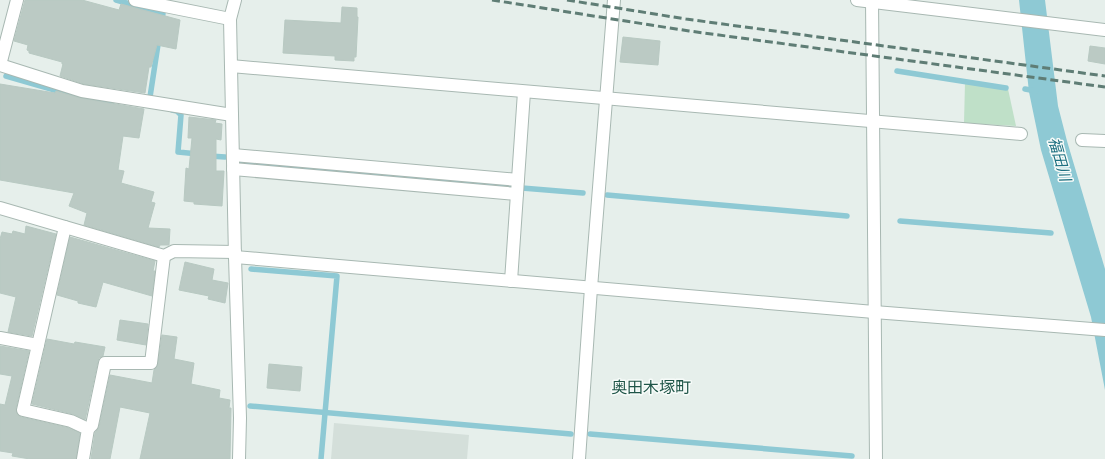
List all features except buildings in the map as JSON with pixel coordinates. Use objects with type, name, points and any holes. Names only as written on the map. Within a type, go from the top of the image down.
[{"type":"street","points":[[17,0],[0,65],[82,91],[232,115]]},
{"type":"street","points":[[134,0],[230,19]]},
{"type":"street","points":[[235,0],[230,19],[240,418],[239,459]]},
{"type":"street","points":[[580,459],[591,288],[614,0]]},
{"type":"street","points":[[857,0],[1105,30]]},
{"type":"street","points":[[872,1],[876,459]]},
{"type":"street","points":[[231,66],[1021,134]]},
{"type":"street","points":[[511,281],[524,92]]},
{"type":"street","points":[[1082,140],[1105,141]]},
{"type":"street","points":[[233,155],[518,180]]},
{"type":"street","points":[[233,169],[517,194]]},
{"type":"street","points":[[0,208],[164,256],[174,251],[235,255],[591,288],[1105,330]]},
{"type":"street","points":[[64,227],[24,410],[71,421],[88,429]]},
{"type":"street","points":[[83,459],[88,429],[92,425],[105,362],[151,363],[164,256]]},
{"type":"street","points":[[0,338],[38,345]]},
{"type":"shaded area","points":[[334,423],[469,435],[467,459],[331,459]]},
{"type":"green space","points":[[965,83],[1008,89],[1016,126],[964,123]]},
{"type":"water","name":"福田川","points":[[1019,0],[1045,0],[1058,106],[1105,269],[1105,390],[1091,317],[1041,150],[1029,92]]},
{"type":"waterway","points":[[116,0],[163,13],[162,22]]},
{"type":"waterway","points":[[150,97],[159,38]]},
{"type":"waterway","points":[[897,71],[1006,88]]},
{"type":"waterway","points":[[6,76],[79,97],[112,102]]},
{"type":"waterway","points":[[1025,89],[1036,91]]},
{"type":"waterway","points":[[172,110],[177,111],[181,115],[178,152],[198,154]]},
{"type":"waterway","points":[[210,156],[225,157]]},
{"type":"waterway","points":[[241,163],[513,187]]},
{"type":"waterway","points":[[522,188],[583,193]]},
{"type":"waterway","points":[[607,195],[847,216]]},
{"type":"waterway","points":[[900,221],[1051,233]]},
{"type":"waterway","points":[[251,269],[337,276],[321,459]]},
{"type":"waterway","points":[[250,406],[571,434]]},
{"type":"waterway","points":[[590,434],[852,456]]},
{"type":"railway","points":[[492,0],[689,31],[1105,87]]},
{"type":"railway","points":[[567,0],[686,19],[1105,76]]},
{"type":"district","name":"奥田木塚町","points":[[651,387]]}]
